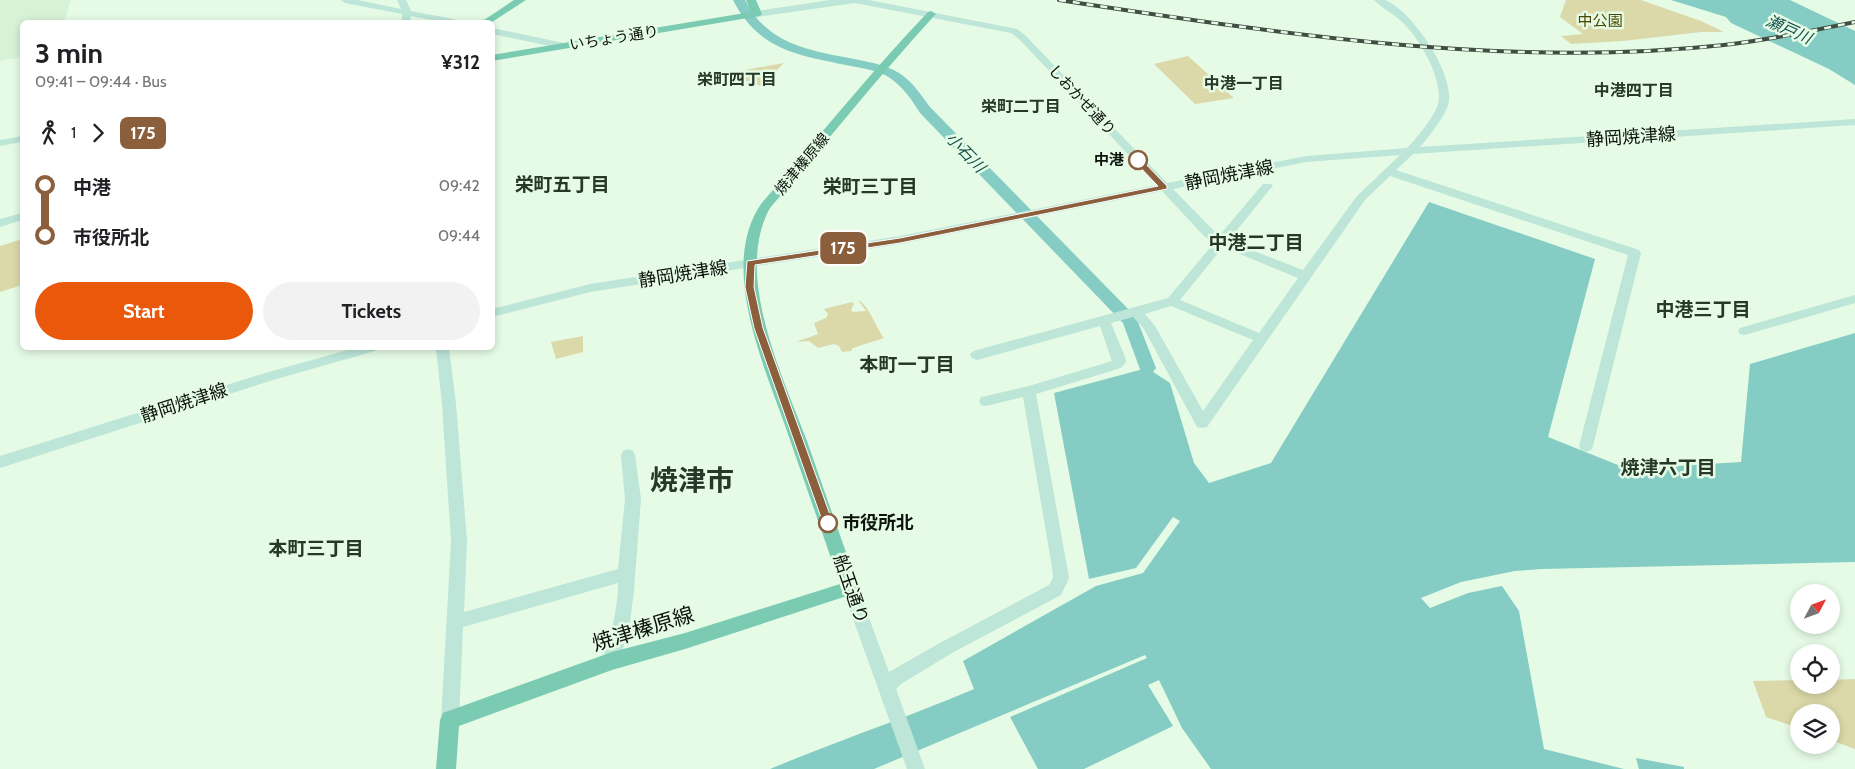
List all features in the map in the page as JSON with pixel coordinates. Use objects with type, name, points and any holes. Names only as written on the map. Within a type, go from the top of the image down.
[{"type":"main road","points":[[489,20],[521,0]]},
{"type":"main road","points":[[751,0],[754,15]]},
{"type":"main road","name":"焼津榛原線","points":[[750,263],[752,238],[760,215],[849,109],[879,70],[931,14]]},
{"type":"main road","name":"いちょう通り","points":[[495,58],[754,15]]},
{"type":"main road","name":"静岡焼津線","points":[[1409,151],[1855,122]]},
{"type":"main road","name":"しおかぜ通り","points":[[1220,242],[1306,276]]},
{"type":"main road","name":"船玉通り","points":[[750,263],[750,287],[759,328],[850,588]]},
{"type":"main road","name":"焼津榛原線","points":[[450,720],[612,661],[685,641],[850,588]]},
{"type":"main road","points":[[446,769],[450,720]]},
{"type":"street","points":[[345,0],[406,18],[429,20]]},
{"type":"street","points":[[401,0],[406,6],[406,18]]},
{"type":"street","name":"しおかぜ通り","points":[[754,15],[848,0],[1001,27],[1014,31],[1022,37],[1164,188],[1208,233],[1220,242]]},
{"type":"street","points":[[1134,312],[1149,326],[1202,423],[1361,198],[1418,143],[1439,114],[1445,99],[1444,88],[1416,31],[1397,13],[1378,0]]},
{"type":"street","points":[[495,32],[564,46]]},
{"type":"street","points":[[0,142],[20,139]]},
{"type":"street","name":"静岡焼津線","points":[[495,312],[590,288],[900,240],[1306,159],[1409,151]]},
{"type":"street","points":[[1388,171],[1635,253],[1586,446]]},
{"type":"street","points":[[977,355],[1172,301],[1267,186]]},
{"type":"street","points":[[0,222],[20,218]]},
{"type":"street","points":[[1745,331],[1855,299]]},
{"type":"street","points":[[1172,301],[1262,339]]},
{"type":"street","points":[[986,401],[1029,391],[1116,365],[1118,357],[1110,319]]},
{"type":"street","name":"静岡焼津線","points":[[0,462],[270,376],[363,350]]},
{"type":"street","points":[[442,350],[458,506],[459,541],[450,720]]},
{"type":"street","points":[[885,688],[895,678],[946,648],[1045,596],[1060,584],[1060,567],[1029,391]]},
{"type":"street","points":[[612,661],[614,647],[622,622],[626,590],[633,499],[628,455]]},
{"type":"street","points":[[456,622],[626,574]]},
{"type":"street","name":"船玉通り","points":[[850,588],[914,764]]},
{"type":"shaded area","points":[[0,0],[71,0],[65,20],[20,20],[20,57],[0,61]]},
{"type":"green space","name":"中公園","points":[[1566,0],[1641,0],[1701,21],[1724,32],[1701,32],[1623,41],[1571,44],[1561,36],[1583,34],[1560,17]]},
{"type":"green space","points":[[1188,56],[1234,98],[1195,104],[1154,64]]},
{"type":"green space","points":[[784,63],[761,86],[740,79],[735,74],[739,71]]},
{"type":"green space","points":[[20,240],[20,286],[0,292],[0,246]]},
{"type":"green space","points":[[858,300],[866,307],[884,338],[853,348],[851,351],[842,352],[839,346],[834,344],[818,348],[809,341],[796,342],[818,334],[814,323],[826,318],[828,314],[824,309],[852,302],[854,304],[851,310],[853,312],[866,311]]},
{"type":"green space","points":[[583,336],[583,352],[556,359],[551,342]]},
{"type":"green space","points":[[1855,679],[1855,749],[1840,743],[1840,704],[1790,704],[1790,725],[1766,717],[1753,681],[1790,680],[1790,694],[1840,694],[1840,680]]},
{"type":"water","name":"瀬戸川","points":[[1671,0],[1790,0],[1855,31],[1855,85],[1829,69],[1731,23],[1726,17]]},
{"type":"water","points":[[1429,202],[1595,259],[1548,437],[1628,469],[1741,462],[1750,364],[1855,333],[1855,562],[1515,571],[1461,582],[1421,598],[1430,608],[1468,593],[1502,586],[1519,611],[1544,749],[1624,769],[1211,769],[1182,728],[1159,680],[1148,685],[1173,726],[1084,769],[1038,769],[1010,717],[1147,658],[1145,655],[874,769],[770,769],[974,689],[963,661],[1096,586],[1143,573],[1180,521],[1173,517],[1136,568],[1089,579],[1054,393],[1147,368],[1170,383],[1194,463],[1209,483],[1271,463]]},
{"type":"water","points":[[1636,758],[1684,767],[1684,769],[1639,769]]},
{"type":"waterway","name":"小石川","points":[[739,0],[747,16],[759,29],[788,47],[823,57],[881,69],[894,75],[904,84],[925,110],[1130,321],[1147,368]]},
{"type":"railway","points":[[1059,0],[1224,24],[1390,44],[1558,53],[1641,51],[1724,45],[1773,38],[1855,22]]},
{"type":"bus line","name":"175","points":[[828,523],[759,328],[750,287],[750,263],[900,240],[1164,188],[1138,160]]},
{"type":"place","name":"中港","points":[[1138,160]]},
{"type":"place","name":"市役所北","points":[[828,523]]},
{"type":"district","name":"栄町四丁目","points":[[737,79]]},
{"type":"district","name":"中港一丁目","points":[[1244,83]]},
{"type":"district","name":"中港四丁目","points":[[1634,90]]},
{"type":"district","name":"栄町二丁目","points":[[1021,106]]},
{"type":"district","name":"栄町五丁目","points":[[562,184]]},
{"type":"district","name":"栄町三丁目","points":[[870,186]]},
{"type":"district","name":"中港二丁目","points":[[1256,242]]},
{"type":"district","name":"中港三丁目","points":[[1703,309]]},
{"type":"district","name":"本町一丁目","points":[[907,364]]},
{"type":"district","name":"焼津六丁目","points":[[1668,467]]},
{"type":"district","name":"焼津市","points":[[692,480]]},
{"type":"district","name":"本町三丁目","points":[[316,548]]}]
